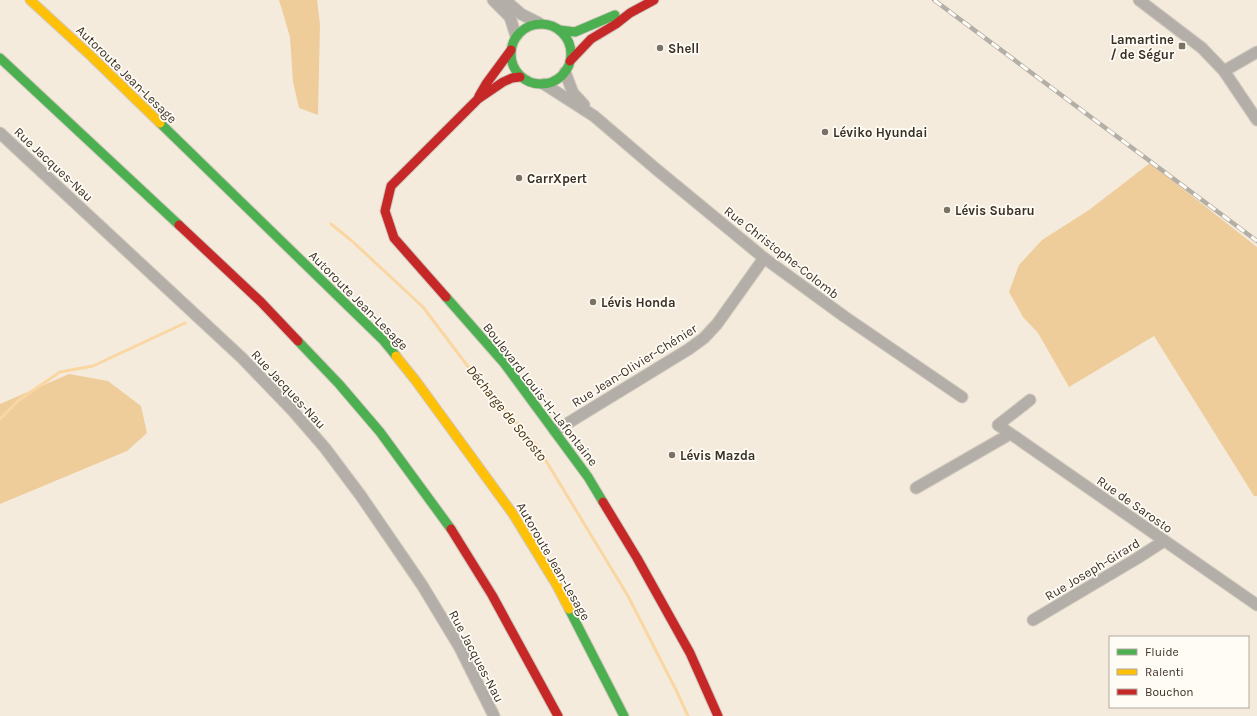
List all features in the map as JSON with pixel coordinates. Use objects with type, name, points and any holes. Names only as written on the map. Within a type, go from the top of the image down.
[{"type":"main road","name":"Autoroute Jean-Lesage","points":[[30,0],[91,56],[383,340],[416,381],[513,514],[556,584],[583,623],[627,713]]},
{"type":"main road","points":[[570,62],[591,39],[616,24],[630,13],[654,0]]},
{"type":"main road","points":[[559,30],[575,32],[615,15],[630,13]]},
{"type":"main road","points":[[539,23],[549,25],[564,34],[569,43],[571,58],[568,68],[557,80],[544,84],[531,83],[520,77],[511,63],[510,50],[512,42],[516,36],[523,29],[539,23]]},
{"type":"main road","name":"Boulevard Louis-H.-Lafontaine","points":[[478,99],[484,86],[503,63],[510,50]]},
{"type":"main road","points":[[0,58],[261,302],[340,384],[380,432],[456,537],[492,595],[558,716]]},
{"type":"main road","name":"Boulevard Louis-H.-Lafontaine","points":[[520,77],[512,78],[503,82],[478,99],[391,186],[385,211],[394,238],[504,363],[588,477],[637,558],[690,653],[718,716]]},
{"type":"main road","points":[[526,656],[532,678],[549,716]]},
{"type":"street","points":[[493,0],[510,18],[516,36]]},
{"type":"street","points":[[504,0],[521,14],[539,23]]},
{"type":"street","points":[[1139,0],[1202,48],[1224,71],[1257,120]]},
{"type":"street","points":[[1224,71],[1257,52]]},
{"type":"street","name":"Rue Christophe-Colomb","points":[[565,72],[573,93],[594,116],[764,258],[844,317],[962,397]]},
{"type":"street","name":"Rue Christophe-Colomb","points":[[544,84],[594,116]]},
{"type":"street","name":"Rue Jacques-Nau","points":[[0,133],[242,358],[325,448],[361,496],[422,585],[460,648],[494,716]]},
{"type":"street","name":"Rue Jean-Olivier-Chénier","points":[[555,431],[689,349],[704,338],[717,324],[764,258]]},
{"type":"street","name":"Rue de Sarosto","points":[[1030,400],[998,425],[1257,605]]},
{"type":"street","points":[[916,488],[1010,434]]},
{"type":"street","name":"Rue Joseph-Girard","points":[[1033,620],[1164,541]]},
{"type":"shaded area","points":[[279,0],[317,0],[320,24],[318,115],[299,108],[293,82],[290,37]]},
{"type":"shaded area","points":[[1150,163],[1257,247],[1257,496],[1254,496],[1154,336],[1069,387],[1038,333],[1023,317],[1009,292],[1019,265],[1042,240],[1089,210]]},
{"type":"shaded area","points":[[69,374],[108,381],[141,406],[147,433],[127,451],[0,504],[0,404]]},
{"type":"waterway","name":"Décharge de Sorosto","points":[[331,224],[352,241],[423,307],[482,385],[537,446],[628,596],[688,716]]},
{"type":"waterway","name":"Décharge de Sorosto","points":[[0,419],[19,400],[60,372],[93,366],[185,323]]},
{"type":"railway","points":[[934,0],[1257,241]]},
{"type":"traffic: fast","points":[[559,30],[575,32],[615,15]]},
{"type":"traffic: fast","points":[[535,24],[547,24],[563,32],[569,42],[571,54],[569,66],[563,76],[547,84],[535,84],[519,76],[511,60],[511,48],[519,32],[535,24]]},
{"type":"traffic: fast","points":[[0,58],[179,225]]},
{"type":"traffic: fast","points":[[160,123],[383,340],[396,356]]},
{"type":"traffic: fast","points":[[446,297],[504,363],[588,477],[603,502]]},
{"type":"traffic: fast","points":[[298,341],[339,384],[380,432],[451,529]]},
{"type":"traffic: fast","points":[[569,609],[624,716]]},
{"type":"traffic: slow","points":[[30,0],[91,56],[160,123]]},
{"type":"traffic: slow","points":[[396,356],[513,514],[556,584],[569,609]]},
{"type":"traffic: jam","points":[[570,61],[591,39],[616,24],[630,13],[654,0]]},
{"type":"traffic: jam","points":[[479,96],[511,50]]},
{"type":"traffic: jam","points":[[446,297],[394,238],[385,211],[391,186],[478,99],[503,82],[512,78],[520,77]]},
{"type":"traffic: jam","points":[[179,225],[261,302],[298,341]]},
{"type":"traffic: jam","points":[[603,502],[637,558],[690,653],[718,716]]},
{"type":"traffic: jam","points":[[451,529],[492,595],[558,716]]},
{"type":"place","name":"Lamartine / de Ségur","points":[[1182,46]]},
{"type":"place","name":"Shell","points":[[660,48]]},
{"type":"place","name":"Léviko Hyundai","points":[[825,132]]},
{"type":"place","name":"CarrXpert","points":[[519,178]]},
{"type":"place","name":"Lévis Subaru","points":[[947,210]]},
{"type":"place","name":"Lévis Honda","points":[[593,302]]},
{"type":"place","name":"Lévis Mazda","points":[[672,455]]}]
